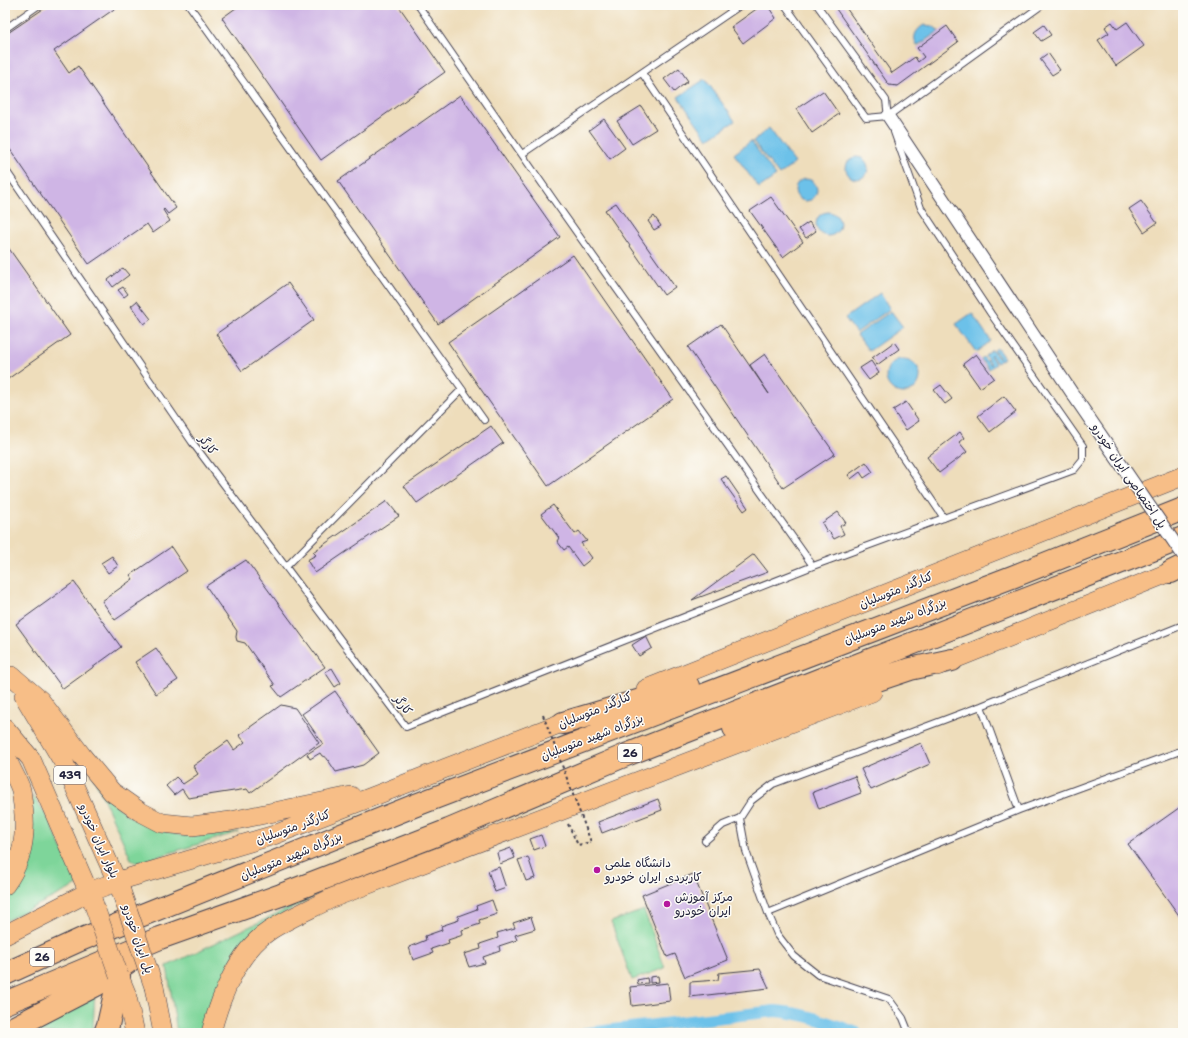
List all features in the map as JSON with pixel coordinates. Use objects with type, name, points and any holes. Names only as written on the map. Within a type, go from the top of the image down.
[{"type":"highway","name":"بزرگراه شهید متوسلیان","points":[[5,974],[80,940],[416,805],[1012,577],[1183,509]]},
{"type":"highway","name":"26","points":[[5,1003],[160,938],[281,895],[449,830],[626,755],[1183,538]]},
{"type":"highway","points":[[563,723],[837,643]]},
{"type":"highway","points":[[626,755],[710,736],[910,670],[952,660]]},
{"type":"highway","points":[[5,1032],[96,985],[160,938]]},
{"type":"highway","points":[[105,1033],[119,976]]},
{"type":"main road","name":"کنارگذر متوسلیان","points":[[5,934],[120,886],[274,835],[405,785],[1183,476]]},
{"type":"main road","points":[[211,1033],[217,1009],[245,953],[268,931],[332,898],[952,660],[1180,565]]},
{"type":"main road","points":[[9,671],[40,700],[82,756],[112,792],[139,811],[162,823],[192,826],[232,821],[405,785]]},
{"type":"main road","name":"بلوار ایران خودرو","points":[[9,671],[65,765],[120,886]]},
{"type":"main road","name":"439","points":[[5,728],[31,759],[91,897],[126,993],[135,1033]]},
{"type":"main road","points":[[5,752],[21,790],[25,819],[24,841],[21,856],[12,875],[5,885]]},
{"type":"main road","name":"پل ایران‌ خودرو","points":[[120,886],[154,987]]},
{"type":"main road","points":[[154,987],[155,1033]]},
{"type":"main road","name":"439","points":[[154,987],[163,1033]]},
{"type":"street","name":"پل اختصاصی ایران خودرو","points":[[888,116],[1074,396],[1180,565]]},
{"type":"lane","points":[[5,29],[39,5]]},
{"type":"lane","points":[[189,5],[484,420]]},
{"type":"lane","points":[[418,5],[813,566],[1074,470],[1083,459],[1083,446],[991,314],[921,208],[888,116],[886,100],[817,5]]},
{"type":"lane","points":[[522,154],[741,5]]},
{"type":"lane","points":[[785,5],[866,118],[888,116],[1042,5]]},
{"type":"lane","points":[[642,73],[944,518]]},
{"type":"lane","name":"کارگر","points":[[5,169],[192,442],[406,727],[813,566]]},
{"type":"lane","points":[[286,567],[462,389]]},
{"type":"lane","points":[[705,841],[723,825],[740,818],[751,801],[774,784],[981,706],[1183,625]]},
{"type":"lane","points":[[981,706],[1019,810]]},
{"type":"lane","points":[[768,913],[1019,810],[1183,750]]},
{"type":"lane","points":[[740,818],[746,851],[768,913],[777,934],[794,956],[818,975],[889,999],[903,1018],[909,1033]]},
{"type":"path","points":[[543,715],[591,842],[578,845],[561,810]]},
{"type":"green space","points":[[94,778],[108,797],[126,814],[151,828],[184,836],[238,832],[137,863],[131,859]]},
{"type":"green space","points":[[33,796],[48,817],[78,885],[5,921],[5,899],[12,890],[30,818]]},
{"type":"green space","points":[[318,894],[272,920],[222,981],[209,1005],[199,1033],[177,1033],[167,966]]},
{"type":"green space","points":[[644,910],[665,968],[632,980],[611,922]]},
{"type":"green space","points":[[95,992],[93,1028],[91,1033],[19,1033]]},
{"type":"water","points":[[924,25],[933,26],[939,31],[917,46],[915,43],[915,34],[918,29]]},
{"type":"water","points":[[705,79],[735,121],[708,139],[678,97]]},
{"type":"water","points":[[769,128],[795,163],[779,175],[753,141]]},
{"type":"water","points":[[751,141],[776,176],[759,188],[734,154]]},
{"type":"water","points":[[857,157],[865,160],[868,168],[865,176],[857,179],[849,176],[846,168],[849,160]]},
{"type":"water","points":[[806,179],[814,182],[817,190],[814,198],[806,201],[798,198],[795,190],[798,182]]},
{"type":"water","points":[[828,212],[833,213],[839,219],[839,229],[833,235],[828,236],[823,235],[817,229],[816,224],[817,219],[823,213]]},
{"type":"water","points":[[880,293],[890,309],[856,333],[845,318]]},
{"type":"water","points":[[891,311],[903,327],[869,351],[857,335]]},
{"type":"water","points":[[972,313],[991,341],[976,352],[956,324]]},
{"type":"water","points":[[997,348],[1004,358],[997,363],[991,355],[990,356],[996,364],[989,369],[981,359],[983,357],[990,365],[991,364],[985,356],[992,350],[999,359],[1000,358],[994,350]]},
{"type":"water","points":[[900,359],[906,359],[915,364],[919,370],[919,382],[915,388],[906,393],[900,393],[891,388],[886,379],[886,373],[891,364]]},
{"type":"building","points":[[49,5],[120,5],[54,51],[69,73],[78,66],[176,208],[168,214],[164,209],[163,210],[170,221],[153,233],[147,224],[89,264],[5,142],[5,35]]},
{"type":"building","points":[[240,5],[398,5],[445,72],[321,160],[222,18]]},
{"type":"building","points":[[762,5],[767,5],[776,18],[743,43],[731,27]]},
{"type":"building","points":[[844,5],[892,73],[915,57],[918,62],[924,57],[917,48],[947,26],[958,42],[898,86],[889,85],[836,9]]},
{"type":"building","points":[[1112,22],[1117,29],[1127,22],[1144,46],[1116,66],[1098,40],[1109,33],[1105,27]]},
{"type":"building","points":[[1044,25],[1051,35],[1041,41],[1034,32]]},
{"type":"building","points":[[1048,53],[1060,70],[1052,75],[1040,59]]},
{"type":"building","points":[[679,68],[688,81],[674,92],[664,79]]},
{"type":"building","points":[[823,91],[839,114],[812,133],[796,109]]},
{"type":"building","points":[[460,95],[560,237],[438,324],[338,181]]},
{"type":"building","points":[[641,106],[656,129],[632,144],[617,121]]},
{"type":"building","points":[[604,119],[625,148],[610,159],[589,130]]},
{"type":"building","points":[[771,197],[803,242],[783,257],[750,211]]},
{"type":"building","points":[[1141,201],[1157,223],[1144,232],[1129,209]]},
{"type":"building","points":[[616,203],[675,287],[664,295],[605,210]]},
{"type":"building","points":[[654,216],[661,226],[654,230],[648,221]]},
{"type":"building","points":[[809,222],[816,231],[806,238],[799,229]]},
{"type":"building","points":[[5,243],[70,335],[5,381]]},
{"type":"building","points":[[573,255],[673,399],[548,486],[448,342]]},
{"type":"building","points":[[123,268],[129,275],[113,287],[108,280]]},
{"type":"building","points":[[288,283],[314,320],[242,371],[216,334]]},
{"type":"building","points":[[123,287],[128,294],[124,297],[118,290]]},
{"type":"building","points":[[137,301],[151,319],[144,324],[131,306]]},
{"type":"building","points":[[721,324],[769,394],[750,365],[765,354],[835,454],[783,488],[688,347]]},
{"type":"building","points":[[894,342],[899,349],[877,365],[872,358]]},
{"type":"building","points":[[976,354],[994,378],[980,388],[963,364]]},
{"type":"building","points":[[871,361],[879,373],[869,380],[860,368]]},
{"type":"building","points":[[941,385],[952,399],[945,404],[934,390]]},
{"type":"building","points":[[1004,396],[1016,412],[990,432],[978,416]]},
{"type":"building","points":[[906,402],[919,421],[906,430],[893,410]]},
{"type":"building","points":[[491,426],[503,443],[417,503],[404,486]]},
{"type":"building","points":[[960,432],[964,438],[959,442],[967,452],[939,473],[927,457]]},
{"type":"building","points":[[866,462],[873,472],[864,478],[860,472],[851,479],[848,475]]},
{"type":"building","points":[[726,476],[748,508],[744,511],[721,479]]},
{"type":"building","points":[[387,501],[399,516],[315,573],[307,560],[316,555],[313,552]]},
{"type":"building","points":[[553,505],[575,534],[579,531],[587,541],[581,543],[592,558],[582,566],[568,547],[564,550],[557,541],[559,538],[541,514]]},
{"type":"building","points":[[838,512],[846,523],[840,526],[844,534],[834,539],[829,531],[827,532],[822,523]]},
{"type":"building","points":[[171,547],[187,571],[115,620],[102,601],[133,579],[130,575]]},
{"type":"building","points":[[754,554],[768,572],[692,600]]},
{"type":"building","points":[[112,556],[118,566],[108,573],[101,563]]},
{"type":"building","points":[[246,560],[325,667],[281,697],[272,686],[275,685],[245,643],[237,641],[237,631],[206,586]]},
{"type":"building","points":[[74,582],[121,647],[63,689],[16,624]]},
{"type":"building","points":[[646,636],[652,648],[639,656],[632,645]]},
{"type":"building","points":[[156,648],[178,680],[156,694],[135,662]]},
{"type":"building","points":[[332,668],[341,683],[335,687],[325,672]]},
{"type":"building","points":[[335,691],[379,753],[363,765],[336,772],[326,757],[322,756],[320,753],[310,759],[307,754],[323,744],[302,714]]},
{"type":"building","points":[[281,705],[295,708],[319,743],[250,793],[247,789],[188,798],[182,789],[174,795],[166,786],[176,777],[183,784],[198,774],[193,766],[228,741],[234,750],[245,742],[239,735]]},
{"type":"building","points":[[921,743],[930,764],[871,790],[861,769]]},
{"type":"building","points":[[855,776],[861,793],[819,809],[813,792]]},
{"type":"building","points":[[658,799],[662,810],[602,833],[598,822]]},
{"type":"building","points":[[1183,805],[1183,921],[1128,844]]},
{"type":"building","points":[[541,835],[545,846],[534,850],[530,839]]},
{"type":"building","points":[[511,848],[515,858],[500,864],[497,853]]},
{"type":"building","points":[[528,857],[535,878],[526,881],[518,860]]},
{"type":"building","points":[[499,867],[506,888],[495,892],[488,871]]},
{"type":"building","points":[[693,874],[728,960],[685,977],[675,954],[667,957],[642,895]]},
{"type":"building","points":[[492,900],[497,914],[479,920],[480,924],[462,930],[463,935],[448,940],[449,943],[431,949],[433,953],[413,960],[409,947],[426,940],[425,936],[442,930],[441,926],[459,920],[458,916],[477,909],[476,906]]},
{"type":"building","points":[[531,917],[535,929],[515,935],[517,940],[499,946],[500,951],[483,957],[485,963],[469,967],[464,954],[481,949],[480,944],[498,938],[497,933],[515,928],[513,923]]},
{"type":"building","points":[[760,969],[769,988],[690,997],[690,982],[718,980],[719,973]]},
{"type":"building","points":[[658,976],[659,982],[650,983],[650,977]]},
{"type":"building","points":[[647,978],[648,983],[638,984],[637,980]]},
{"type":"building","points":[[668,983],[670,1001],[632,1006],[630,987]]},
{"type":"waterway","points":[[587,1033],[775,1011],[807,1016],[857,1033]]},
{"type":"place","name":"دانشگاه علمی کاربردی ایران خودرو","points":[[597,870]]},
{"type":"place","name":"مرکز آموزش ایران خودرو","points":[[667,904]]}]
